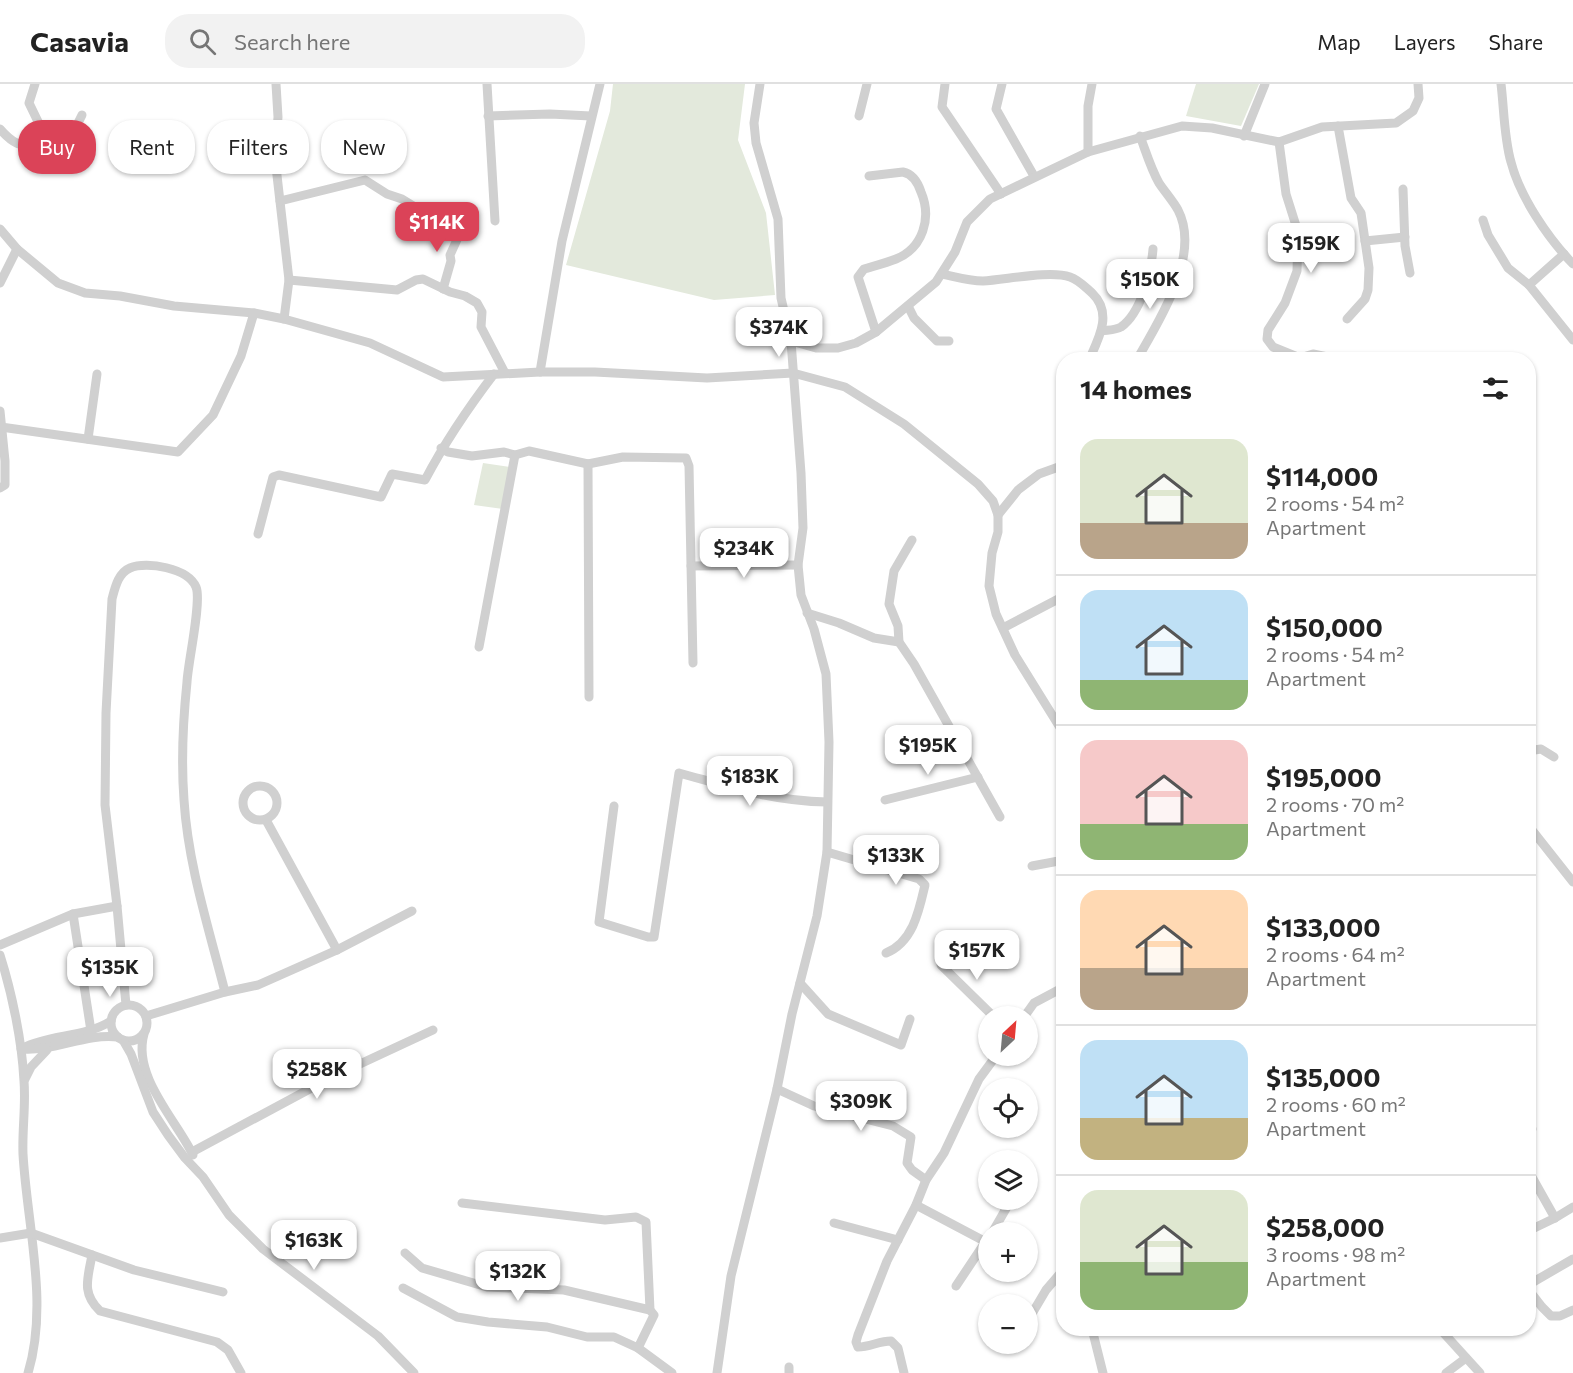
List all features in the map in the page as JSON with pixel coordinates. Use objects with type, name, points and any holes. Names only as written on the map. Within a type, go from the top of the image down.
[{"type":"street","points":[[35,84],[29,103],[37,120]]},
{"type":"street","points":[[276,84],[278,117],[275,158],[289,280],[284,319]]},
{"type":"street","points":[[487,84],[495,220]]},
{"type":"street","points":[[540,372],[558,260],[600,84]]},
{"type":"street","points":[[715,1371],[731,1276],[817,916],[827,852],[829,742],[826,674],[814,629],[801,595],[798,566],[803,528],[801,473],[791,341],[781,298],[778,219],[756,143],[754,123],[760,84]]},
{"type":"street","points":[[859,116],[867,84]]},
{"type":"street","points":[[945,84],[942,107],[1001,194]]},
{"type":"street","points":[[1002,84],[996,109],[1034,176]]},
{"type":"street","points":[[1088,152],[1088,106],[1092,84]]},
{"type":"street","points":[[1244,136],[1265,84]]},
{"type":"street","points":[[791,341],[816,348],[838,348],[856,343],[876,332],[936,282],[955,252],[967,222],[990,199],[1088,152],[1182,126],[1212,128],[1279,142],[1322,127],[1396,123],[1413,111],[1419,98],[1418,84]]},
{"type":"street","points":[[1501,84],[1510,161],[1525,198],[1573,264]]},
{"type":"street","points":[[488,116],[550,114],[591,116]]},
{"type":"street","points":[[80,120],[82,115]]},
{"type":"street","points":[[1338,126],[1351,198],[1361,213],[1369,268],[1368,290],[1365,299],[1347,319]]},
{"type":"street","points":[[0,129],[18,145]]},
{"type":"street","points":[[1140,136],[1150,165],[1178,211],[1186,234],[1181,266],[1172,295],[1141,352]]},
{"type":"street","points":[[1279,142],[1286,194],[1298,232],[1297,271],[1285,303],[1268,330],[1267,339],[1274,347],[1287,352]]},
{"type":"street","points":[[869,176],[909,173],[922,193],[927,214],[926,223],[918,240],[907,252],[897,259],[864,269],[858,277],[876,332]]},
{"type":"street","points":[[280,201],[365,180],[387,194],[415,207]]},
{"type":"street","points":[[1403,189],[1410,273]]},
{"type":"street","points":[[443,289],[451,261],[450,255],[460,233],[456,218]]},
{"type":"street","points":[[1483,220],[1488,235],[1508,268],[1529,285],[1573,340]]},
{"type":"street","points":[[0,230],[17,249],[58,283],[85,293],[120,296],[174,306],[254,313],[284,319],[370,343],[443,377],[540,372],[595,372],[697,378],[793,373],[845,387],[904,424],[978,484],[993,501],[998,515],[998,532],[992,553],[989,586],[996,614],[1015,655],[1056,721]]},
{"type":"street","points":[[1365,241],[1406,237]]},
{"type":"street","points":[[0,283],[17,249]]},
{"type":"street","points":[[1102,331],[1119,328],[1132,315],[1144,292],[1153,249]]},
{"type":"street","points":[[1529,285],[1564,254]]},
{"type":"street","points":[[942,274],[964,280],[981,281],[1068,276],[1082,283],[1096,297],[1104,312],[1102,331],[1093,352]]},
{"type":"street","points":[[289,280],[397,290],[416,280],[423,279],[465,296],[477,303],[482,312],[481,327],[500,374]]},
{"type":"street","points":[[908,306],[914,318],[937,341],[949,341]]},
{"type":"street","points":[[2,427],[178,452],[213,416],[241,356],[254,313]]},
{"type":"street","points":[[88,439],[97,374]]},
{"type":"street","points":[[258,534],[273,477],[279,475],[381,497],[392,474],[425,480],[441,448],[465,411],[500,374]]},
{"type":"street","points":[[0,411],[5,473],[5,484],[0,488]]},
{"type":"street","points":[[441,448],[448,452],[472,456],[504,452],[515,455],[529,451],[588,464],[623,457],[686,458],[689,466],[693,663]]},
{"type":"street","points":[[479,648],[515,455]]},
{"type":"street","points":[[588,464],[589,697]]},
{"type":"street","points":[[998,515],[1018,490],[1039,474],[1056,468]]},
{"type":"street","points":[[912,540],[894,571],[889,604],[898,626],[899,642],[1000,817]]},
{"type":"street","points":[[126,1005],[105,805],[106,713],[112,598],[115,586],[128,568],[141,565],[159,566],[176,571],[187,576],[196,587],[198,602],[189,659],[183,725],[184,800],[191,854],[225,992]]},
{"type":"street","points":[[691,566],[798,566]]},
{"type":"street","points":[[1003,628],[1056,600]]},
{"type":"street","points":[[807,613],[839,623],[874,638],[899,642]]},
{"type":"street","points":[[1536,750],[1541,749],[1554,757]]},
{"type":"street","points":[[614,806],[599,922],[648,938],[654,937],[679,773],[764,797],[798,802],[827,802]]},
{"type":"street","points":[[885,800],[978,777]]},
{"type":"street","points":[[266,820],[337,950]]},
{"type":"street","points":[[1536,835],[1573,882]]},
{"type":"street","points":[[827,852],[919,879],[925,885],[914,924],[898,948],[886,953]]},
{"type":"street","points":[[1032,866],[1056,862]]},
{"type":"street","points":[[0,945],[73,914],[117,906]]},
{"type":"street","points":[[146,1016],[225,992],[258,985],[337,950],[412,911]]},
{"type":"street","points":[[73,914],[91,1031]]},
{"type":"street","points":[[0,955],[21,1049],[24,1081],[23,1154],[38,1324],[33,1358],[28,1373]]},
{"type":"street","points":[[941,965],[983,1006]]},
{"type":"street","points":[[800,983],[828,1014],[901,1046],[910,1019]]},
{"type":"street","points":[[1032,1006],[1056,991]]},
{"type":"street","points":[[203,1177],[192,1152],[155,1093],[142,1044],[148,1022],[146,1016],[138,1007],[126,1005],[116,1010],[111,1021],[114,1033],[131,1054],[153,1112],[229,1215],[263,1249],[378,1336],[414,1373]]},
{"type":"street","points":[[21,1049],[34,1043],[91,1031],[111,1021]]},
{"type":"street","points":[[192,1152],[332,1077],[433,1030]]},
{"type":"street","points":[[21,1049],[38,1051],[99,1037],[135,1041],[144,1034]]},
{"type":"street","points":[[24,1081],[31,1067],[48,1049]]},
{"type":"street","points":[[904,1373],[898,1348],[891,1341],[883,1341],[869,1347],[858,1347],[856,1342],[887,1261],[916,1205],[926,1180],[944,1153],[980,1080],[989,1066]]},
{"type":"street","points":[[777,1089],[814,1106],[893,1126],[911,1137],[907,1163],[912,1170],[926,1180]]},
{"type":"street","points":[[1536,1184],[1555,1218]]},
{"type":"street","points":[[462,1203],[605,1220],[636,1217],[646,1222],[650,1310],[654,1315],[638,1348]]},
{"type":"street","points":[[916,1205],[978,1236]]},
{"type":"street","points":[[1536,1227],[1573,1207]]},
{"type":"street","points":[[834,1223],[898,1240]]},
{"type":"street","points":[[0,1238],[31,1233],[134,1270],[223,1292]]},
{"type":"street","points":[[405,1253],[422,1268],[486,1287],[564,1290],[650,1310]]},
{"type":"street","points":[[956,1286],[978,1253]]},
{"type":"street","points":[[92,1255],[87,1286],[90,1302],[100,1311],[217,1342],[228,1350],[241,1373]]},
{"type":"street","points":[[1536,1282],[1573,1258]]},
{"type":"street","points":[[1038,1304],[1056,1278]]},
{"type":"street","points":[[403,1288],[458,1317],[547,1328],[586,1337],[614,1337],[638,1348],[672,1373]]},
{"type":"street","points":[[1536,1298],[1551,1316],[1560,1316],[1573,1310]]},
{"type":"street","points":[[1094,1336],[1103,1373]]},
{"type":"street","points":[[1446,1336],[1480,1373]]},
{"type":"street","points":[[1446,1373],[1466,1358]]},
{"type":"shaded area","points":[[613,84],[745,84],[738,140],[766,213],[775,295],[714,300],[566,265],[610,111]]},
{"type":"shaded area","points":[[1196,84],[1259,84],[1241,126],[1186,116]]},
{"type":"shaded area","points":[[483,463],[510,467],[503,509],[474,505]]}]
